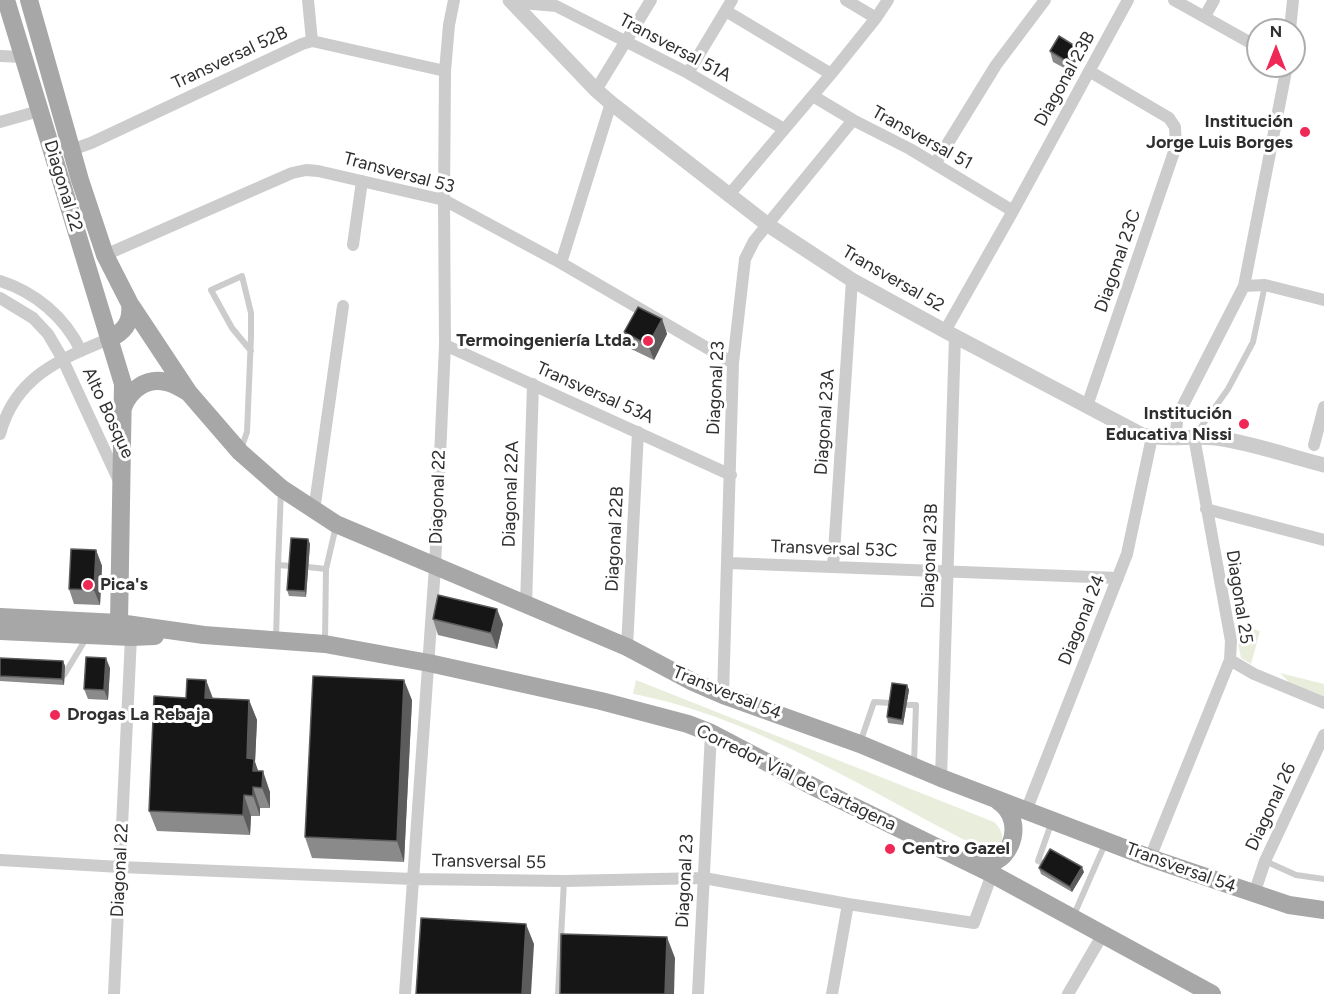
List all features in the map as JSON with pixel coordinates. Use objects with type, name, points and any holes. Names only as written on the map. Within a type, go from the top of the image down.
[{"type":"main road","name":"Diagonal 22","points":[[6,0],[123,384],[119,623]]},
{"type":"main road","name":"Diagonal 22","points":[[28,0],[71,150],[105,255],[130,304],[189,393]]},
{"type":"main road","points":[[109,339],[124,330],[129,321],[130,304]]},
{"type":"main road","points":[[122,412],[129,396],[142,384],[154,381],[166,382],[189,393]]},
{"type":"main road","name":"Transversal 54","points":[[189,393],[240,452],[281,488],[336,524],[627,647],[723,695],[860,744],[941,778],[1150,858],[1254,894],[1320,913]]},
{"type":"main road","name":"Corredor Vial de Cartagena","points":[[0,617],[119,623],[204,635]]},
{"type":"main road","name":"Corredor Vial de Cartagena","points":[[0,631],[130,637],[204,635],[325,644],[429,663],[688,724],[711,733],[816,788],[992,874],[1212,994]]},
{"type":"main road","points":[[964,861],[976,865],[996,861],[1011,845],[1014,824],[1004,805],[993,798]]},
{"type":"street","points":[[308,0],[312,41]]},
{"type":"street","name":"Diagonal 22","points":[[405,994],[435,567],[445,345],[445,71],[449,25],[454,0]]},
{"type":"street","points":[[596,90],[651,0]]},
{"type":"street","points":[[846,0],[876,18]]},
{"type":"street","points":[[728,196],[831,74],[888,0]]},
{"type":"street","points":[[935,164],[996,65],[1045,0]]},
{"type":"street","name":"Diagonal 23B","points":[[941,778],[947,571],[950,334],[1013,211],[1128,0]]},
{"type":"street","points":[[1174,0],[1246,40]]},
{"type":"street","points":[[1205,16],[1214,0]]},
{"type":"street","points":[[1291,18],[1293,0]]},
{"type":"street","name":"Transversal 51A","points":[[511,1],[556,6],[688,73],[784,129]]},
{"type":"street","name":"Transversal 52","points":[[511,1],[611,103],[728,196],[852,280],[1142,435],[1220,439],[1324,465]]},
{"type":"street","points":[[688,73],[729,5],[831,74]]},
{"type":"street","name":"Transversal 52B","points":[[71,150],[312,41],[445,71]]},
{"type":"street","points":[[0,56],[24,57]]},
{"type":"street","name":"Diagonal 23C","points":[[1087,406],[1176,146],[1175,127],[1169,118],[1089,71]]},
{"type":"street","points":[[1175,438],[1178,415],[1244,286],[1285,78]]},
{"type":"street","name":"Transversal 51","points":[[813,96],[935,164],[1013,211]]},
{"type":"street","points":[[561,263],[611,103]]},
{"type":"street","points":[[0,122],[39,111]]},
{"type":"street","name":"Diagonal 23","points":[[723,695],[733,363],[746,259],[754,241],[853,120]]},
{"type":"street","name":"Transversal 53","points":[[105,255],[292,173],[306,170],[318,171],[444,200],[561,263],[733,363]]},
{"type":"street","points":[[353,245],[362,181]]},
{"type":"street","name":"Diagonal 23A","points":[[833,567],[852,280]]},
{"type":"street","points":[[0,281],[27,292],[47,306],[70,331],[81,351]]},
{"type":"street","points":[[1244,286],[1265,285],[1324,300]]},
{"type":"street","points":[[0,298],[33,318],[48,334],[62,358]]},
{"type":"street","points":[[314,511],[343,306]]},
{"type":"street","points":[[0,434],[9,409],[34,378],[62,358],[109,339]]},
{"type":"street","name":"Transversal 53A","points":[[445,345],[730,475]]},
{"type":"street","name":"Alto Bosque","points":[[62,358],[121,483]]},
{"type":"street","name":"Diagonal 22A","points":[[526,605],[533,384]]},
{"type":"street","points":[[1314,445],[1324,407]]},
{"type":"street","name":"Diagonal 22B","points":[[627,647],[639,432]]},
{"type":"street","name":"Diagonal 24","points":[[1026,811],[1127,554],[1152,437]]},
{"type":"street","name":"Diagonal 25","points":[[1150,858],[1230,660],[1231,641],[1194,437]]},
{"type":"street","points":[[1206,509],[1324,540]]},
{"type":"street","name":"Transversal 53C","points":[[728,563],[1118,578]]},
{"type":"street","name":"Diagonal 22","points":[[114,994],[130,637]]},
{"type":"street","points":[[1230,660],[1254,674],[1324,703]]},
{"type":"street","name":"Diagonal 23","points":[[698,994],[711,733]]},
{"type":"street","name":"Diagonal 26","points":[[1254,894],[1265,861],[1324,735]]},
{"type":"street","name":"Transversal 55","points":[[0,860],[413,879],[564,881],[704,879],[974,923],[992,874]]},
{"type":"street","points":[[832,994],[848,904]]},
{"type":"street","points":[[1068,994],[1103,934]]},
{"type":"lane","points":[[240,452],[247,432],[251,351],[251,313],[242,276],[211,290],[232,328],[251,351]]},
{"type":"lane","points":[[1194,437],[1228,388],[1253,342],[1265,285]]},
{"type":"lane","points":[[276,639],[281,488]]},
{"type":"lane","points":[[325,644],[326,569],[336,524]]},
{"type":"lane","points":[[278,565],[291,566]]},
{"type":"lane","points":[[308,567],[326,569]]},
{"type":"lane","points":[[64,675],[88,635]]},
{"type":"lane","points":[[860,744],[874,702],[891,703]]},
{"type":"lane","points":[[906,705],[916,705],[914,766]]},
{"type":"lane","points":[[1046,864],[1038,861],[1053,820]]},
{"type":"lane","points":[[1072,917],[1106,840]]},
{"type":"lane","points":[[1265,861],[1296,875],[1324,879]]},
{"type":"lane","points":[[558,994],[564,881]]},
{"type":"lane","points":[[1078,882],[1085,886]]},
{"type":"green space","points":[[1234,623],[1260,631],[1251,664],[1241,658]]},
{"type":"green space","points":[[1280,673],[1324,684],[1324,700],[1293,686]]},
{"type":"green space","points":[[636,680],[994,822],[1001,832],[1002,841],[996,847],[983,849],[769,739],[724,720],[679,705],[633,694]]},
{"type":"building","points":[[1059,36],[1075,46],[1066,61],[1050,51]]},
{"type":"building","points":[[638,307],[662,319],[648,345],[624,332]]},
{"type":"building","points":[[291,538],[308,539],[305,591],[287,590]]},
{"type":"building","points":[[71,549],[96,550],[94,590],[69,589]]},
{"type":"building","points":[[438,595],[497,609],[491,633],[433,619]]},
{"type":"building","points":[[86,657],[106,658],[104,690],[84,689]]},
{"type":"building","points":[[0,658],[63,661],[62,679],[0,676]]},
{"type":"building","points":[[313,676],[404,680],[397,841],[305,837]]},
{"type":"building","points":[[187,679],[206,680],[205,698],[249,700],[247,758],[254,759],[253,771],[263,771],[262,788],[253,787],[253,796],[244,795],[243,815],[149,811],[154,696],[186,698]]},
{"type":"building","points":[[892,683],[907,685],[902,720],[887,717]]},
{"type":"building","points":[[1050,849],[1082,867],[1070,887],[1039,868]]},
{"type":"building","points":[[421,918],[526,924],[522,994],[416,994]]},
{"type":"building","points":[[561,934],[667,937],[665,994],[560,994]]},
{"type":"place","name":"Institución Jorge Luis Borges","points":[[1305,132]]},
{"type":"place","name":"Termoingeniería Ltda.","points":[[648,341]]},
{"type":"place","name":"Institución Educativa Nissi","points":[[1244,424]]},
{"type":"place","name":"Pica's","points":[[88,585]]},
{"type":"place","name":"Drogas La Rebaja","points":[[55,715]]},
{"type":"place","name":"Centro Gazel","points":[[890,849]]}]
